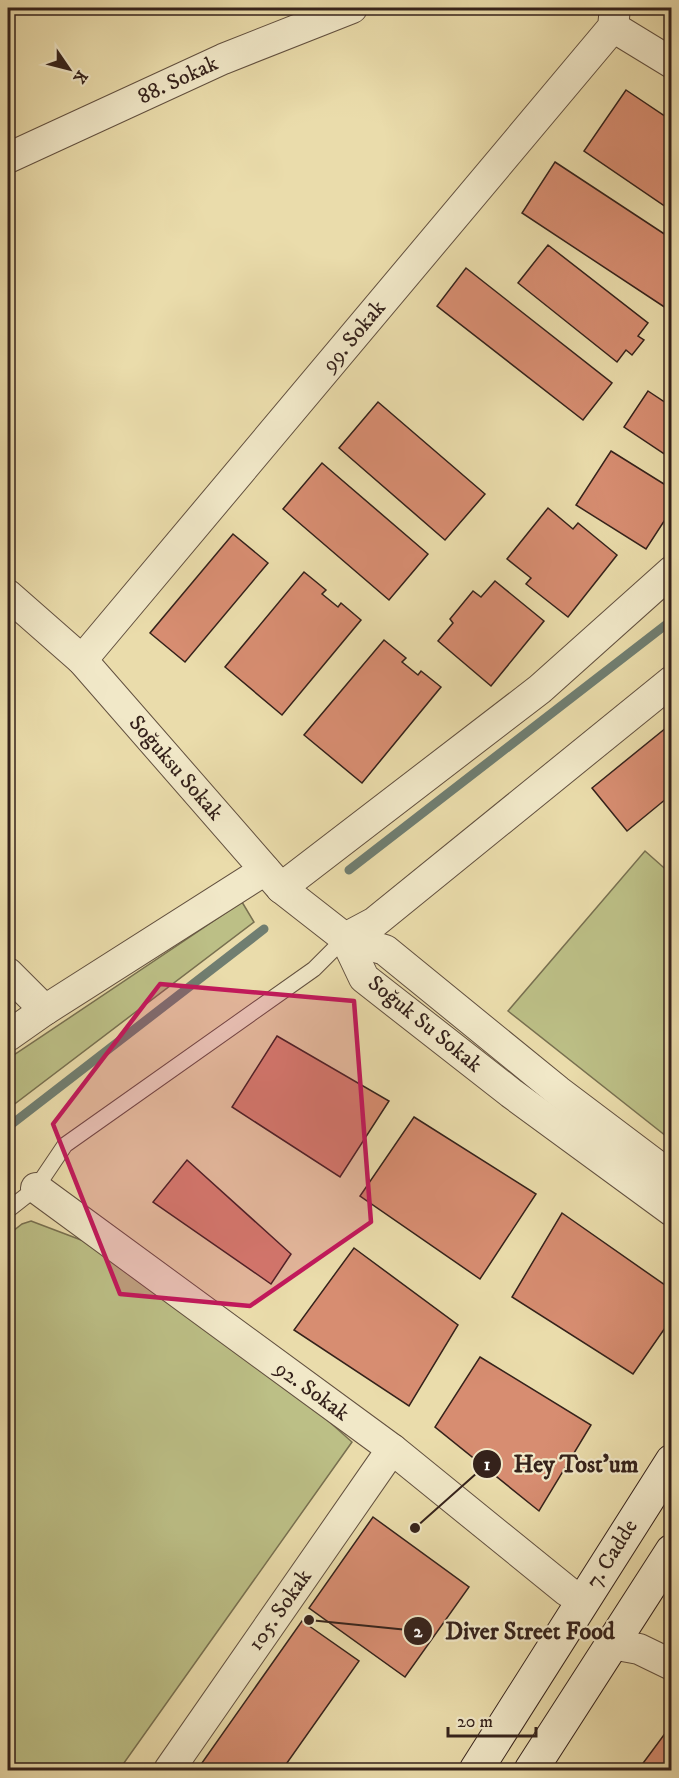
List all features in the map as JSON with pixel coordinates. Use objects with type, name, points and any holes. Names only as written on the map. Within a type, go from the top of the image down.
[{"type":"main road","name":"7. Cadde","points":[[476,1770],[672,1461]]},
{"type":"main road","points":[[531,1770],[672,1551]]},
{"type":"street","name":"88. Sokak","points":[[8,158],[223,59],[352,8]]},
{"type":"street","points":[[614,17],[672,63]]},
{"type":"street","name":"99. Sokak","points":[[82,660],[614,17]]},
{"type":"street","points":[[8,1036],[45,1010],[273,879],[540,689],[672,571]]},
{"type":"street","name":"Soğuksu Sokak","points":[[8,595],[82,660],[273,879],[345,938]]},
{"type":"street","points":[[345,938],[375,922],[672,681]]},
{"type":"street","name":"Soğuk Su Sokak","points":[[345,938],[385,950],[548,1083],[672,1177]]},
{"type":"street","name":"Soğuk Su Sokak","points":[[345,938],[364,978],[511,1093],[672,1211]]},
{"type":"street","points":[[8,973],[45,1010]]},
{"type":"street","name":"92. Sokak","points":[[36,1188],[392,1449],[558,1584],[583,1601]]},
{"type":"street","name":"105. Sokak","points":[[169,1770],[392,1449]]},
{"type":"street","points":[[612,1644],[639,1649],[672,1665]]},
{"type":"lane","points":[[8,1210],[36,1188],[65,1145],[314,969],[345,938]]},
{"type":"highlighted area","points":[[160,984],[354,1001],[371,1222],[250,1306],[120,1294],[53,1124]]},
{"type":"green space","points":[[645,851],[671,874],[671,1140],[508,1011]]},
{"type":"green space","points":[[242,902],[254,922],[8,1109],[8,1059]]},
{"type":"green space","points":[[31,1221],[89,1243],[325,1418],[352,1442],[119,1770],[8,1770],[8,1235],[22,1224]]},
{"type":"building","points":[[626,90],[672,121],[672,211],[584,151]]},
{"type":"building","points":[[555,162],[672,239],[672,312],[522,213]]},
{"type":"building","points":[[548,245],[648,323],[638,336],[644,340],[632,355],[626,350],[617,362],[518,283]]},
{"type":"building","points":[[466,268],[612,383],[583,420],[437,306]]},
{"type":"building","points":[[648,391],[672,407],[672,459],[624,427]]},
{"type":"building","points":[[378,402],[485,494],[445,540],[339,448]]},
{"type":"building","points":[[611,451],[672,489],[672,509],[646,549],[576,505]]},
{"type":"building","points":[[322,463],[428,554],[389,600],[283,509]]},
{"type":"building","points":[[548,508],[573,529],[578,523],[617,555],[568,617],[526,584],[531,578],[507,559]]},
{"type":"building","points":[[233,534],[268,563],[185,662],[150,633]]},
{"type":"building","points":[[304,572],[326,590],[322,594],[338,607],[341,603],[361,620],[282,715],[225,667]]},
{"type":"building","points":[[495,581],[544,621],[491,686],[438,641],[453,623],[450,619],[473,591],[481,597]]},
{"type":"building","points":[[384,640],[406,658],[402,662],[418,675],[421,671],[441,687],[362,783],[304,735]]},
{"type":"building","points":[[672,723],[672,794],[627,831],[592,788]]},
{"type":"building","points":[[277,1036],[389,1101],[340,1177],[232,1107]]},
{"type":"building","points":[[414,1117],[536,1194],[480,1279],[360,1196]]},
{"type":"building","points":[[187,1160],[291,1254],[271,1284],[153,1202]]},
{"type":"building","points":[[562,1213],[672,1290],[672,1318],[633,1374],[512,1297]]},
{"type":"building","points":[[354,1248],[458,1325],[409,1406],[294,1330]]},
{"type":"building","points":[[480,1357],[591,1425],[539,1511],[435,1427]]},
{"type":"building","points":[[373,1517],[469,1587],[405,1677],[309,1608]]},
{"type":"building","points":[[302,1621],[359,1661],[282,1770],[197,1770]]},
{"type":"building","points":[[672,1724],[672,1770],[638,1770]]},
{"type":"waterway","points":[[349,870],[672,620]]},
{"type":"waterway","points":[[8,1127],[264,929]]},
{"type":"place","name":"Hey Tost'um","points":[[415,1528]]},
{"type":"place","name":"Diver Street Food","points":[[309,1620]]}]
